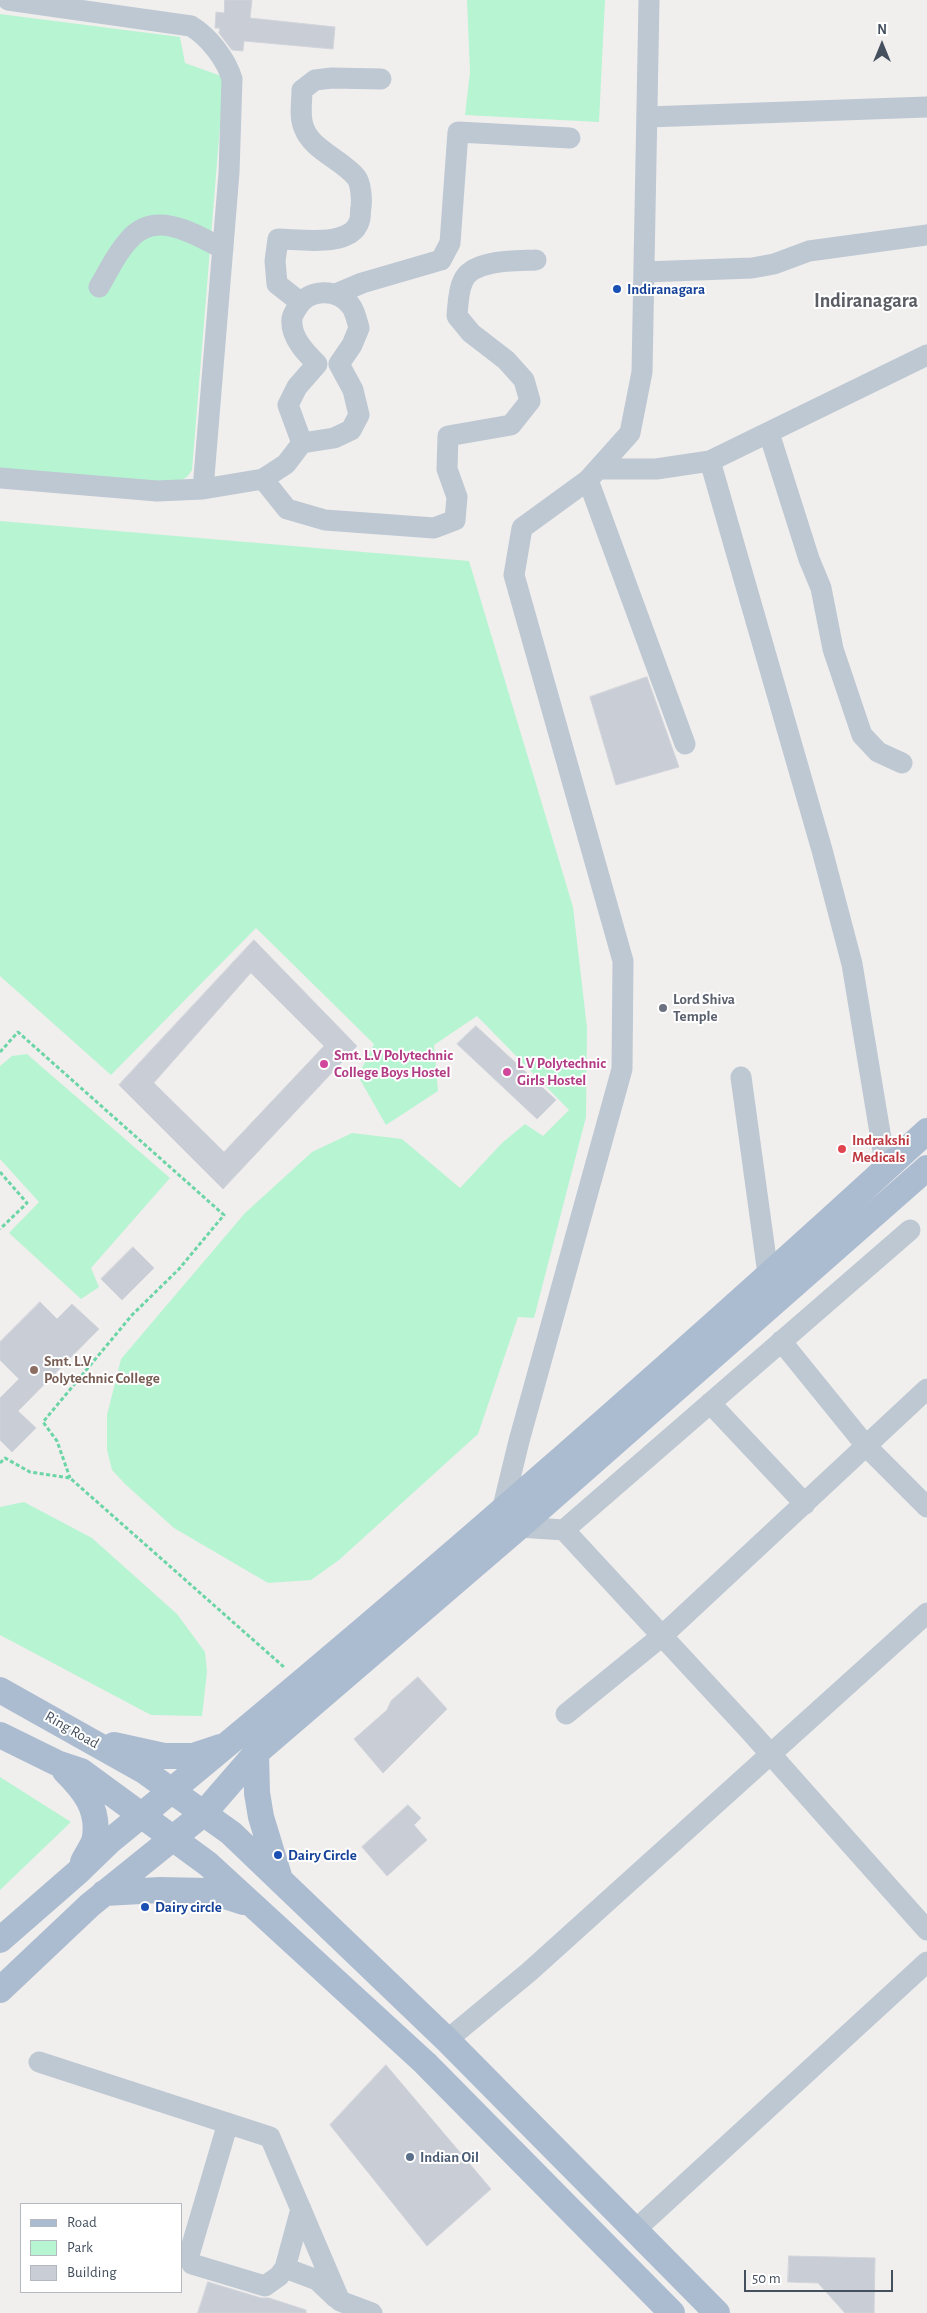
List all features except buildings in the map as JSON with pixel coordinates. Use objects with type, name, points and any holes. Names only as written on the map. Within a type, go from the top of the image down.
[{"type":"main road","points":[[0,1990],[104,1893],[204,1813],[256,1752],[511,1519],[768,1274],[927,1131]]},
{"type":"main road","points":[[0,1940],[78,1872],[110,1841],[134,1809],[171,1791],[301,1682],[511,1519],[927,1168]]},
{"type":"main road","name":"Ring Road","points":[[0,1690],[144,1771],[231,1833],[447,2040],[717,2313]]},
{"type":"main road","name":"Ring Road","points":[[0,1735],[57,1763],[80,1771],[208,1864],[425,2062],[672,2313]]},
{"type":"main road","points":[[80,1735],[164,1756],[194,1756],[227,1745]]},
{"type":"main road","points":[[256,1752],[257,1793],[261,1817],[281,1881]]},
{"type":"main road","points":[[57,1763],[85,1791],[94,1813],[95,1838],[78,1872]]},
{"type":"main road","points":[[104,1893],[160,1890],[209,1891],[254,1906]]},
{"type":"street","points":[[8,0],[191,26],[202,33],[229,67],[232,79],[229,173],[203,489]]},
{"type":"street","points":[[649,0],[642,372],[630,433],[594,474],[522,528],[514,576],[623,961],[622,1069],[519,1441],[511,1519],[564,1530],[770,1754],[927,1930]]},
{"type":"street","points":[[300,302],[277,284],[275,260],[278,239],[323,240],[345,237],[359,223],[361,203],[358,179],[338,160],[315,145],[304,128],[301,112],[302,90],[316,80],[332,78],[381,79]]},
{"type":"street","points":[[648,117],[927,107]]},
{"type":"street","points":[[302,442],[288,405],[297,387],[317,364],[302,349],[295,334],[292,318],[300,302],[315,292],[336,294],[362,283],[441,260],[450,243],[458,132],[570,138]]},
{"type":"street","points":[[99,287],[127,241],[135,233],[153,226],[167,225],[186,229],[223,249]]},
{"type":"street","points":[[645,272],[752,268],[774,264],[810,251],[927,235]]},
{"type":"street","points":[[263,479],[287,509],[325,520],[434,528],[456,520],[457,497],[447,469],[448,436],[511,425],[530,401],[524,380],[506,360],[471,333],[457,316],[463,280],[474,269],[496,262],[536,260]]},
{"type":"street","points":[[0,478],[157,491],[203,489],[263,479],[286,464],[302,442],[334,438],[351,430],[359,415],[353,390],[339,364],[352,345],[359,328],[352,306],[336,294]]},
{"type":"street","points":[[594,474],[656,469],[710,461],[927,354]]},
{"type":"street","points":[[769,433],[821,588],[833,649],[862,735],[878,752],[902,763]]},
{"type":"street","points":[[710,461],[852,964],[886,1169]]},
{"type":"street","points":[[594,474],[685,744]]},
{"type":"street","points":[[741,1077],[768,1274]]},
{"type":"street","points":[[564,1530],[910,1230]]},
{"type":"street","points":[[781,1341],[867,1447],[927,1507]]},
{"type":"street","points":[[566,1714],[662,1636],[867,1447],[927,1389]]},
{"type":"street","points":[[710,1403],[805,1504]]},
{"type":"street","points":[[447,2040],[529,1972],[927,1612]]},
{"type":"street","points":[[634,2231],[927,1962]]},
{"type":"street","points":[[39,2062],[270,2137],[301,2209],[338,2307]]},
{"type":"street","points":[[228,2123],[189,2255],[192,2264],[265,2286],[279,2276],[285,2268],[301,2209]]},
{"type":"street","points":[[285,2268],[317,2280],[338,2307],[372,2313]]},
{"type":"path","points":[[0,1052],[18,1032],[224,1214],[179,1269],[132,1315],[43,1422],[57,1441],[70,1478],[301,1682]]},
{"type":"path","points":[[0,1172],[27,1203],[0,1229]]},
{"type":"path","points":[[0,1463],[5,1458],[30,1472],[70,1478]]},
{"type":"green space","points":[[467,0],[605,0],[599,122],[465,115],[470,72]]},
{"type":"green space","points":[[0,14],[180,37],[185,63],[224,77],[192,470],[187,477],[172,485],[0,470]]},
{"type":"green space","points":[[0,521],[469,561],[573,907],[587,1028],[586,1117],[534,1318],[518,1317],[478,1434],[339,1560],[311,1580],[268,1583],[174,1528],[112,1470],[107,1450],[107,1415],[121,1359],[245,1213],[312,1152],[352,1133],[402,1139],[460,1188],[502,1143],[525,1124],[543,1136],[569,1110],[477,1016],[434,1045],[438,1091],[386,1125],[358,1076],[374,1044],[256,928],[111,1075],[0,976]]},
{"type":"green space","points":[[27,1054],[170,1178],[91,1268],[99,1287],[81,1299],[9,1233],[39,1202],[0,1159],[0,1066],[12,1056]]},
{"type":"green space","points":[[24,1502],[92,1538],[177,1614],[205,1652],[207,1671],[202,1716],[151,1715],[0,1635],[0,1507]]},
{"type":"green space","points":[[0,1777],[71,1822],[0,1890]]},
{"type":"place","name":"Indiranagara","points":[[617,289]]},
{"type":"place","name":"Lord Shiva Temple","points":[[663,1008]]},
{"type":"place","name":"Smt. L.V Polytechnic College Boys Hostel","points":[[324,1064]]},
{"type":"place","name":"L V Polytechnic Girls Hostel","points":[[507,1072]]},
{"type":"place","name":"Indrakshi Medicals","points":[[842,1149]]},
{"type":"place","name":"Smt. L.V Polytechnic College","points":[[34,1370]]},
{"type":"place","name":"Dairy Circle","points":[[278,1855]]},
{"type":"place","name":"Dairy circle","points":[[145,1907]]},
{"type":"place","name":"Indian Oil","points":[[410,2157]]},
{"type":"district","name":"Indiranagara","points":[[866,301]]}]
